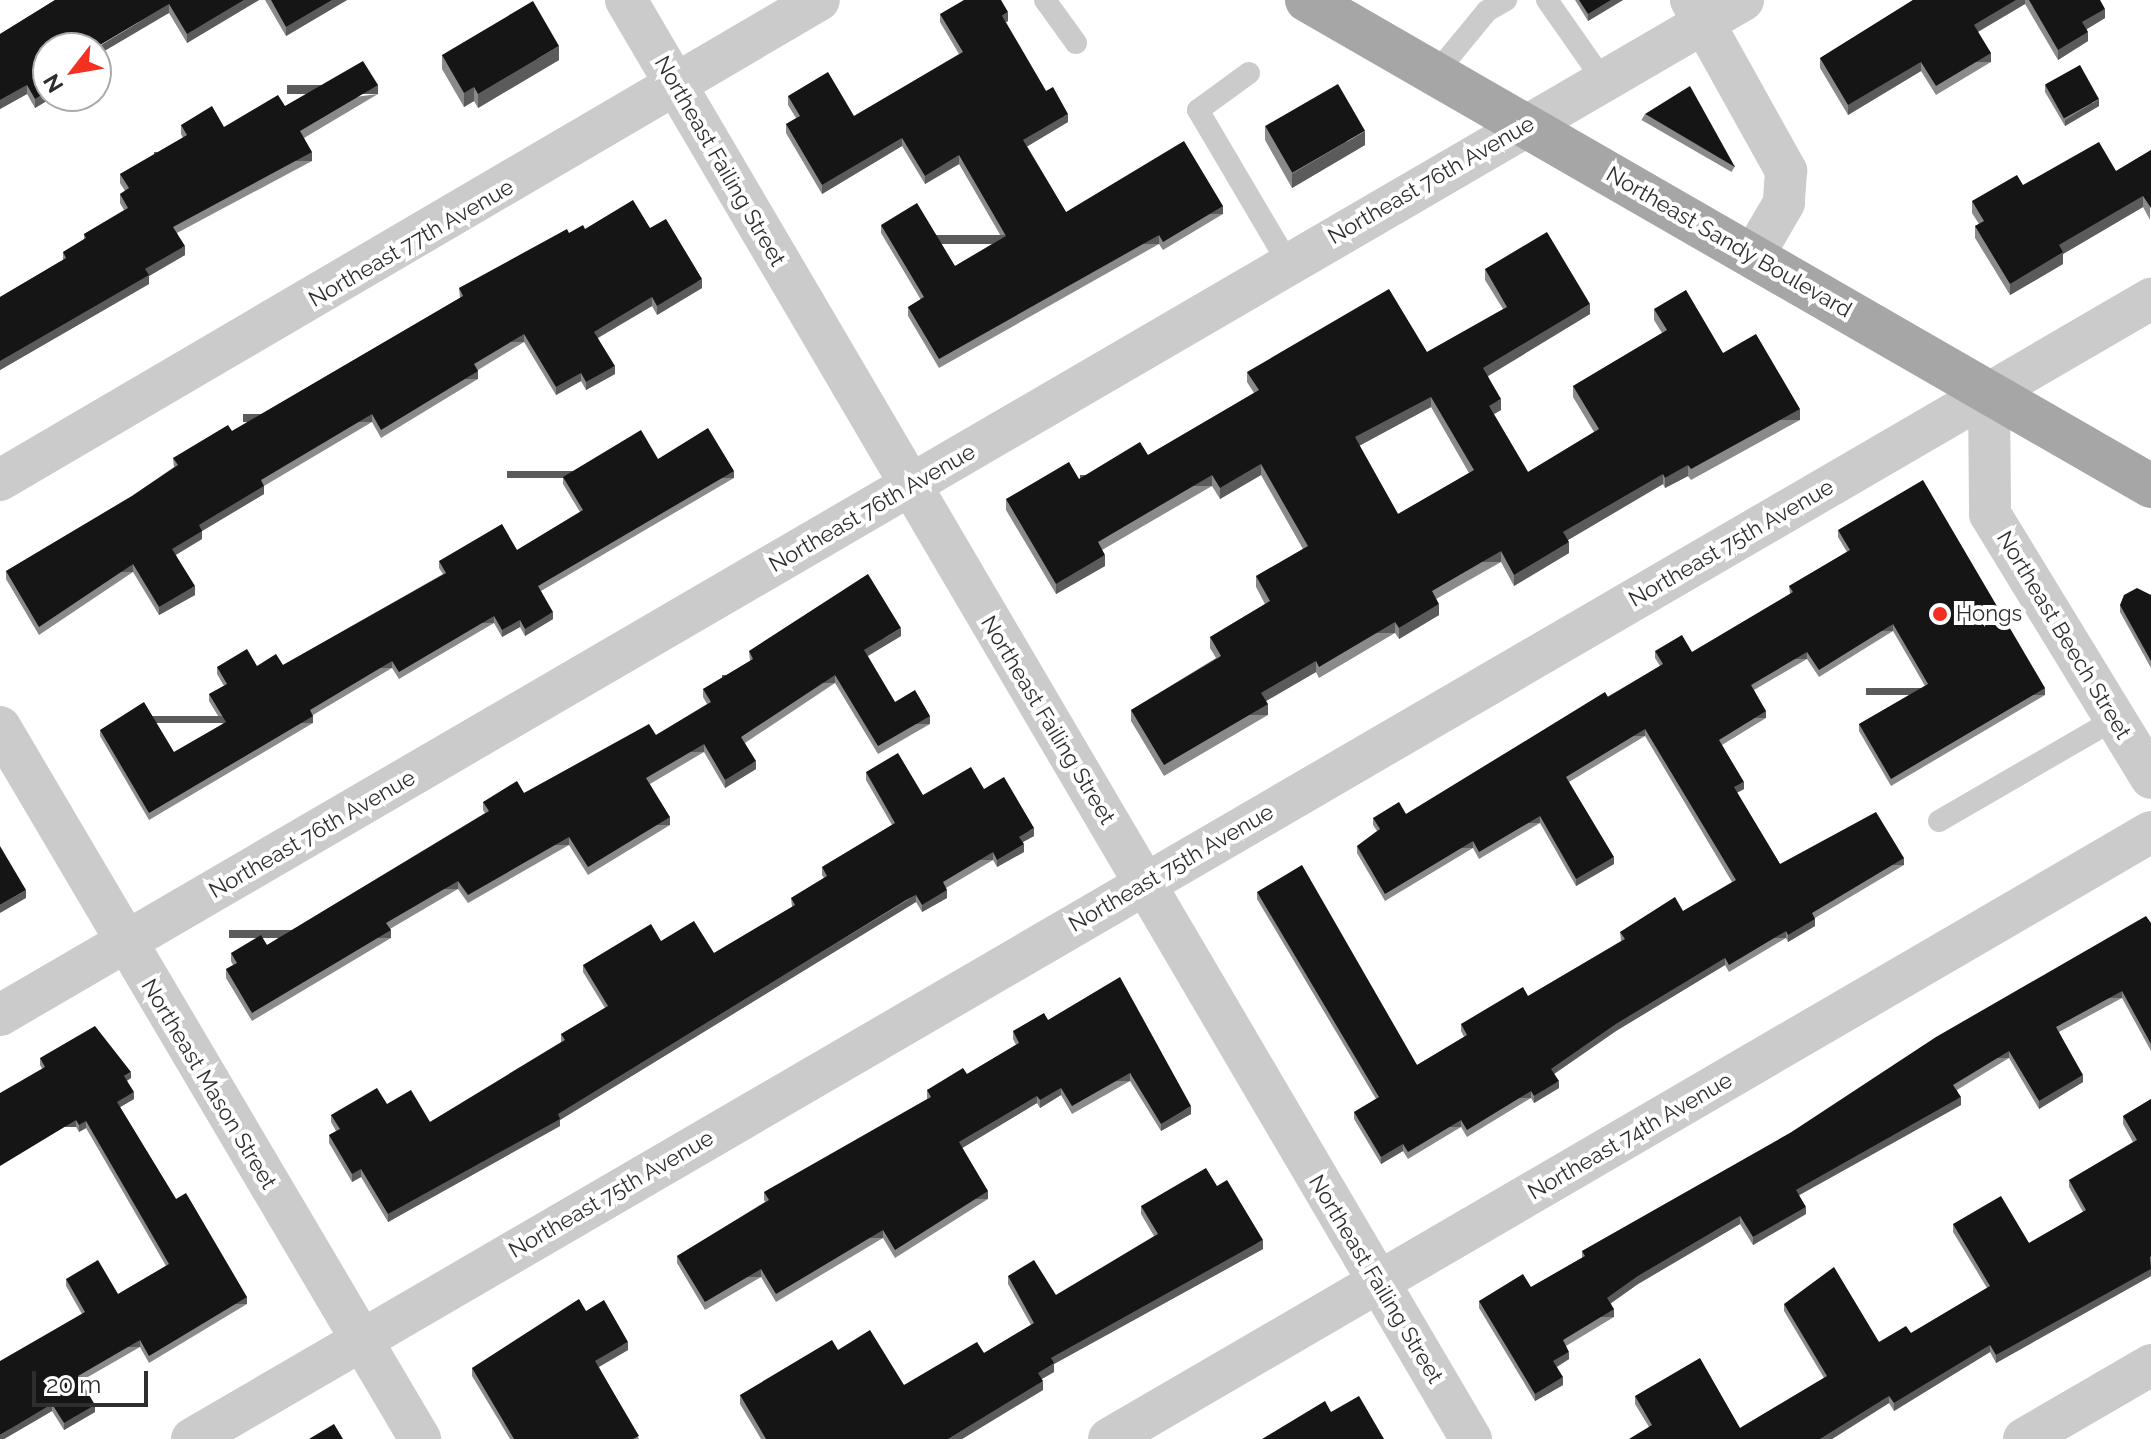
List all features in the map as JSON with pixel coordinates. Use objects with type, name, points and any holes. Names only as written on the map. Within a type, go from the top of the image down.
[{"type":"main road","name":"Northeast Sandy Boulevard","points":[[1307,0],[1526,123],[2151,486]]},
{"type":"street","name":"Northeast Failing Street","points":[[626,0],[909,487],[1471,1439]]},
{"type":"street","name":"Northeast 77th Avenue","points":[[0,480],[819,0]]},
{"type":"street","name":"Northeast 76th Avenue","points":[[0,1015],[1603,80],[1697,11],[1743,0]]},
{"type":"street","points":[[1697,11],[1786,171],[1784,203],[1753,256]]},
{"type":"street","name":"Northeast 75th Avenue","points":[[192,1439],[2151,299]]},
{"type":"street","name":"Northeast Beech Street","points":[[1989,393],[1990,514],[2151,778]]},
{"type":"street","name":"Northeast Mason Street","points":[[0,727],[420,1439]]},
{"type":"street","name":"Northeast 74th Avenue","points":[[1109,1439],[2151,832]]},
{"type":"street","points":[[2024,1439],[2151,1365]]},
{"type":"lane","points":[[1045,0],[1076,43]]},
{"type":"lane","points":[[1436,73],[1487,11],[1506,0]]},
{"type":"lane","points":[[1547,0],[1603,80]]},
{"type":"lane","points":[[1249,73],[1198,110],[1288,263]]},
{"type":"lane","points":[[1939,821],[2115,719]]},
{"type":"building","points":[[55,0],[244,0],[187,34],[169,4],[112,38],[112,32],[32,32],[32,94],[27,85],[0,100],[0,34]]},
{"type":"building","points":[[271,0],[332,0],[286,27]]},
{"type":"building","points":[[964,0],[1001,0],[1008,12],[1002,16],[1046,91],[1053,87],[1068,114],[1023,140],[1066,212],[1184,141],[1223,206],[1163,242],[1159,235],[939,359],[908,307],[924,297],[881,225],[917,203],[955,266],[1006,236],[959,155],[925,176],[902,138],[822,185],[786,124],[800,116],[788,96],[828,72],[854,116],[963,52],[940,14]]},
{"type":"building","points":[[1579,0],[1611,0],[1588,14]]},
{"type":"building","points":[[1913,0],[2016,0],[1974,25],[1991,53],[1936,86],[1921,62],[1848,105],[1820,58]]},
{"type":"building","points":[[2029,0],[2100,0],[2105,9],[2082,22],[2088,32],[2058,50]]},
{"type":"building","points":[[533,1],[559,46],[478,94],[474,87],[464,93],[442,55]]},
{"type":"building","points":[[363,61],[378,85],[300,131],[312,152],[173,227],[185,246],[145,269],[149,275],[0,361],[0,297],[66,258],[63,252],[86,238],[84,234],[128,208],[120,194],[129,188],[120,174],[187,135],[181,125],[212,106],[224,127],[278,95],[285,106]]},
{"type":"building","points":[[2080,65],[2099,99],[2064,119],[2045,84]]},
{"type":"building","points":[[1338,84],[1365,131],[1292,173],[1265,126]]},
{"type":"building","points":[[1690,86],[1735,167],[1645,114]]},
{"type":"building","points":[[2099,142],[2116,171],[2151,150],[2151,208],[2143,196],[2059,245],[2063,252],[2010,284],[1975,226],[1984,221],[1972,201],[2017,175],[2023,185]]},
{"type":"building","points":[[633,200],[650,228],[666,219],[702,279],[657,306],[652,297],[594,332],[615,366],[586,382],[581,373],[556,387],[524,334],[474,364],[478,371],[381,430],[372,414],[261,480],[264,486],[199,525],[202,531],[172,549],[195,586],[159,607],[133,564],[39,627],[6,571],[178,465],[173,458],[228,425],[232,431],[463,296],[459,288],[567,229],[569,233],[583,225],[585,229]]},
{"type":"building","points":[[1547,232],[1590,304],[1483,368],[1501,399],[1489,406],[1528,472],[1599,429],[1573,386],[1667,330],[1654,309],[1686,290],[1723,353],[1756,334],[1800,409],[1691,469],[1688,465],[1665,478],[1663,474],[1563,532],[1569,542],[1514,575],[1501,551],[1432,591],[1439,604],[1399,628],[1395,622],[1319,667],[1316,661],[1261,693],[1268,704],[1164,765],[1131,710],[1221,656],[1210,637],[1270,601],[1256,576],[1308,546],[1261,464],[1220,488],[1212,475],[1098,542],[1105,555],[1056,584],[1006,499],[1069,462],[1079,479],[1140,442],[1148,455],[1259,390],[1247,372],[1389,289],[1427,352],[1507,307],[1485,269]],"holes":[[[1431,397],[1474,470],[1398,514],[1355,437]]]},
{"type":"building","points":[[708,428],[734,471],[538,586],[553,612],[525,629],[520,620],[502,630],[494,616],[399,672],[392,661],[310,710],[313,716],[149,813],[100,730],[144,702],[174,752],[226,722],[209,694],[227,684],[217,667],[247,649],[257,666],[276,654],[283,665],[446,573],[439,561],[502,524],[517,550],[583,510],[563,477],[641,430],[658,459]]},
{"type":"building","points":[[1923,480],[2045,688],[1891,779],[1859,724],[1928,684],[1893,624],[1819,670],[1807,652],[1751,685],[1766,711],[1719,740],[1744,782],[1734,787],[1780,864],[1876,812],[1904,858],[1812,913],[1815,919],[1788,935],[1786,931],[1729,965],[1725,958],[1616,1024],[1551,1069],[1559,1081],[1534,1096],[1531,1091],[1467,1130],[1461,1120],[1408,1152],[1403,1144],[1381,1157],[1354,1112],[1379,1097],[1257,892],[1302,865],[1417,1065],[1467,1035],[1461,1024],[1523,987],[1528,996],[1625,939],[1620,932],[1675,897],[1683,911],[1736,880],[1645,729],[1566,777],[1614,857],[1576,879],[1540,816],[1479,852],[1473,841],[1385,894],[1357,846],[1380,829],[1373,818],[1399,802],[1406,814],[1605,692],[1608,697],[1663,664],[1655,651],[1682,635],[1692,652],[1793,592],[1789,586],[1850,550],[1838,530]]},
{"type":"building","points":[[868,574],[901,628],[864,650],[895,702],[915,690],[930,716],[878,746],[835,675],[741,737],[756,761],[725,780],[704,744],[646,778],[670,817],[588,867],[569,837],[468,895],[458,881],[386,923],[391,930],[252,1013],[226,969],[237,963],[231,953],[261,935],[267,945],[489,811],[483,802],[517,781],[524,793],[649,724],[656,735],[711,702],[703,689],[753,659],[749,651]]},
{"type":"building","points":[[2137,588],[2151,595],[2151,661],[2120,605],[2124,595]]},
{"type":"building","points":[[898,753],[923,795],[971,767],[984,789],[1004,777],[1034,828],[1019,837],[1024,844],[997,860],[993,852],[943,882],[947,890],[922,905],[916,895],[906,900],[558,1114],[560,1119],[388,1214],[361,1169],[352,1174],[329,1135],[340,1129],[331,1115],[377,1088],[387,1104],[411,1090],[430,1122],[565,1040],[561,1034],[608,1006],[583,965],[651,924],[661,941],[694,921],[714,953],[795,905],[791,898],[827,876],[822,867],[895,823],[866,772]]},
{"type":"building","points":[[0,846],[26,890],[0,905]]},
{"type":"building","points":[[2146,916],[2151,923],[2151,1044],[2122,991],[2056,1027],[2083,1075],[2039,1101],[2009,1051],[1953,1085],[1961,1097],[1796,1190],[1806,1207],[1753,1237],[1740,1216],[1638,1276],[1607,1298],[1614,1309],[1563,1340],[1569,1352],[1553,1361],[1563,1377],[1535,1394],[1479,1301],[1523,1274],[1531,1287],[1585,1256],[1582,1251],[1790,1133],[1936,1037]]},
{"type":"building","points":[[1120,977],[1191,1106],[1161,1124],[1130,1073],[1072,1106],[1061,1088],[1040,1100],[1037,1096],[959,1142],[988,1191],[895,1250],[883,1230],[776,1294],[761,1269],[705,1302],[677,1256],[769,1200],[764,1192],[931,1097],[927,1090],[963,1068],[967,1074],[1019,1043],[1013,1031],[1044,1013],[1048,1020]]},
{"type":"building","points":[[95,1026],[131,1072],[124,1076],[134,1092],[117,1102],[176,1199],[186,1193],[247,1297],[149,1356],[140,1340],[78,1376],[95,1405],[64,1423],[52,1404],[0,1435],[0,1361],[85,1312],[66,1279],[98,1260],[118,1294],[169,1264],[86,1121],[79,1125],[76,1120],[0,1166],[0,1093],[45,1067],[40,1058]]},
{"type":"building","points":[[2151,1099],[2151,1269],[1996,1355],[1990,1345],[1894,1403],[1889,1396],[1820,1439],[1629,1439],[1652,1425],[1635,1396],[1700,1358],[1740,1428],[1827,1376],[1784,1304],[1834,1267],[1879,1342],[1906,1326],[1911,1333],[1990,1286],[1953,1224],[2001,1196],[2029,1243],[2086,1210],[2069,1180],[2137,1140],[2123,1116]]},
{"type":"building","points":[[1206,1168],[1217,1186],[1227,1180],[1263,1240],[1051,1358],[1054,1363],[1038,1373],[1043,1381],[948,1439],[766,1439],[740,1395],[832,1340],[838,1350],[870,1330],[904,1385],[977,1342],[984,1353],[1034,1323],[1008,1276],[1034,1260],[1056,1295],[1158,1234],[1141,1206]]},
{"type":"building","points":[[579,1299],[586,1311],[604,1300],[628,1342],[595,1361],[639,1436],[633,1439],[514,1439],[472,1368]]},
{"type":"building","points":[[1359,1396],[1384,1439],[1262,1439],[1325,1401],[1331,1412]]},
{"type":"building","points":[[334,1424],[343,1439],[309,1439]]},
{"type":"place","name":"Hongs","points":[[1940,614]]}]
